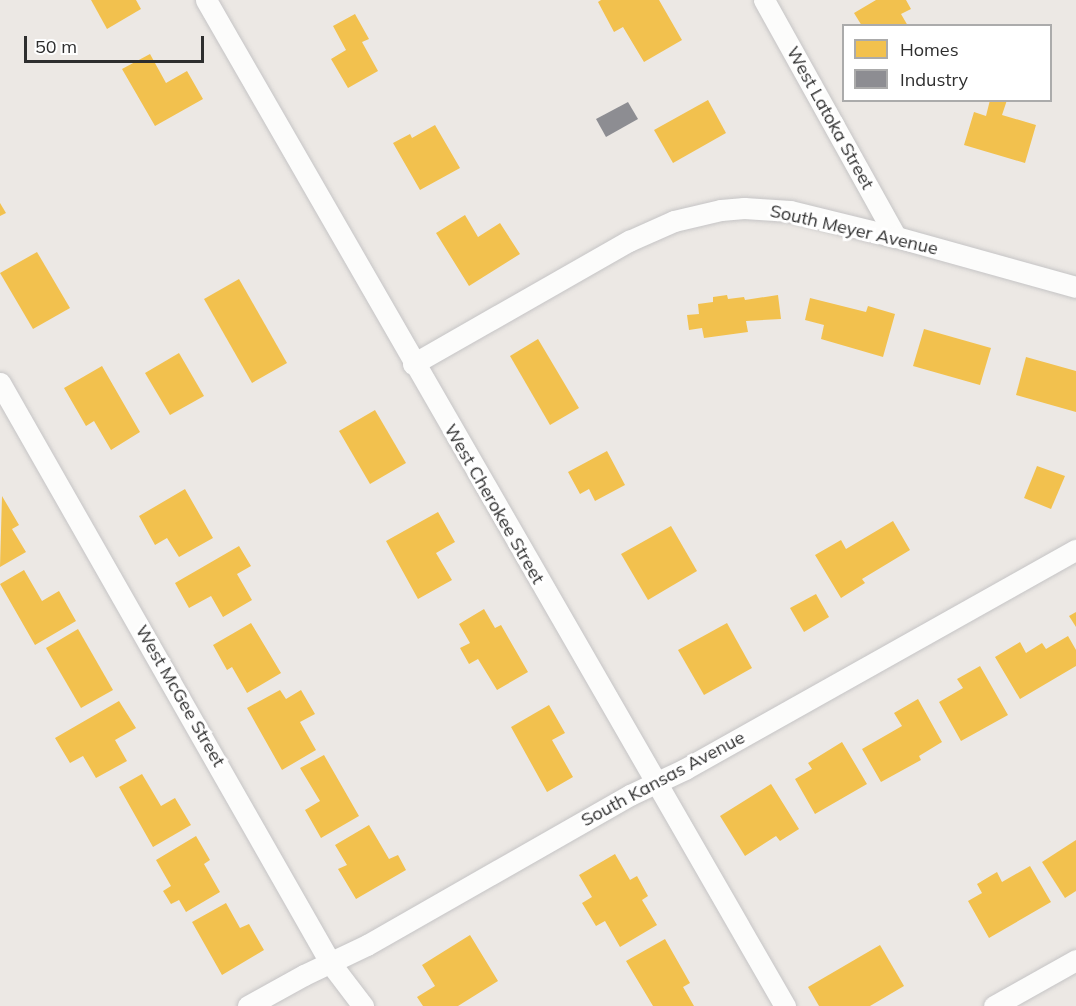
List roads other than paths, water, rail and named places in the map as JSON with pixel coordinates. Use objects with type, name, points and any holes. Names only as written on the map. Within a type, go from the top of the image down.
[{"type":"street","name":"West Cherokee Street","points":[[206,0],[413,364],[785,1006]]},
{"type":"street","name":"West Latoka Street","points":[[764,0],[896,237]]},
{"type":"street","name":"South Meyer Avenue","points":[[413,364],[651,230],[698,214],[744,208],[778,210],[896,237],[1076,287]]},
{"type":"street","name":"West McGee Street","points":[[0,383],[331,964],[363,1006]]},
{"type":"street","name":"South Kansas Avenue","points":[[248,1006],[304,975],[331,964],[630,795],[656,784],[1076,550]]},
{"type":"street","points":[[994,1006],[1076,960]]}]
